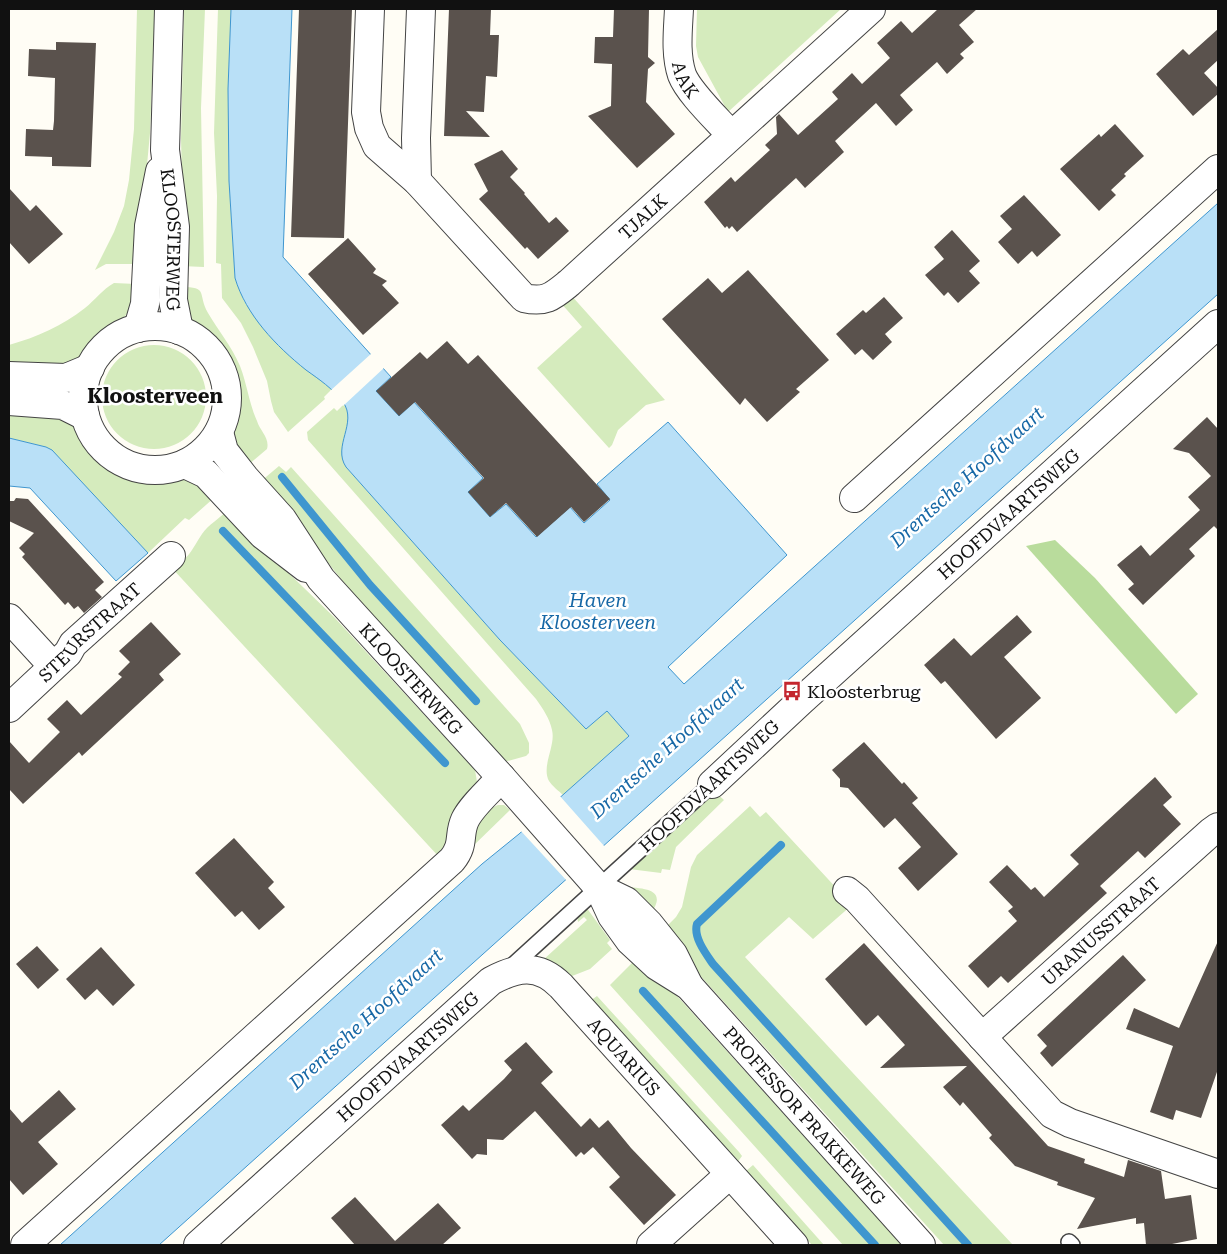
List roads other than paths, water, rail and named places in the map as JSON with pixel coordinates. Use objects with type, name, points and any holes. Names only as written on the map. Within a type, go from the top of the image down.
[{"type":"street","name":"KLOOSTERWEG","points":[[169,9],[165,150],[175,227],[173,300],[179,330]]},
{"type":"street","name":"TJALK","points":[[370,9],[366,112],[369,128],[377,146],[417,180],[524,298],[536,301],[551,298],[871,9]]},
{"type":"street","points":[[417,180],[416,138],[421,9]]},
{"type":"street","name":"AAK","points":[[679,9],[678,35],[682,75],[692,90],[731,135]]},
{"type":"street","name":"KLOOSTERWEG","points":[[138,328],[145,304],[149,226],[165,150]]},
{"type":"street","points":[[854,498],[1218,169]]},
{"type":"street","name":"HOOFDVAARTSWEG","points":[[712,784],[801,701],[1218,324]]},
{"type":"street","points":[[159,326],[179,330],[197,340],[212,354],[222,372],[227,392],[226,412],[219,432],[204,451],[185,464],[160,470],[136,468],[113,457],[96,439],[85,416],[83,394],[90,368],[102,350],[118,337],[138,328],[159,326]]},
{"type":"street","points":[[9,376],[66,378],[90,368]]},
{"type":"street","points":[[9,401],[63,405],[85,416]]},
{"type":"street","name":"KLOOSTERWEG","points":[[219,432],[224,451],[244,478],[282,519],[321,580]]},
{"type":"street","name":"KLOOSTERWEG","points":[[185,464],[206,474],[263,535],[321,580],[502,777]]},
{"type":"street","name":"STEURSTRAAT","points":[[9,708],[68,652],[73,644],[171,556]]},
{"type":"street","points":[[9,618],[54,666]]},
{"type":"street","points":[[25,1245],[452,860],[458,852],[464,822],[502,777],[592,880]]},
{"type":"street","name":"URANUSSTRAAT","points":[[982,1037],[1210,832],[1218,827]]},
{"type":"street","name":"PROFESSOR PRAKKEWEG","points":[[592,880],[612,916],[640,933],[657,966],[688,986],[921,1245]]},
{"type":"street","points":[[846,891],[857,899],[1052,1114],[1070,1123],[1218,1174]]},
{"type":"street","name":"AQUARIUS","points":[[504,974],[530,969],[541,971],[555,980],[794,1245]]},
{"type":"street","name":"HOOFDVAARTSWEG","points":[[198,1245],[491,981],[504,974]]},
{"type":"street","points":[[651,1245],[730,1174]]},
{"type":"lane","name":"HOOFDVAARTSWEG","points":[[504,974],[592,880],[712,784]]},
{"type":"water","points":[[231,9],[292,9],[283,257],[391,377],[376,391],[399,416],[414,402],[483,478],[468,492],[490,517],[506,504],[536,537],[570,507],[584,523],[610,500],[597,484],[668,422],[787,555],[668,667],[684,684],[1218,203],[1218,294],[159,1245],[60,1245],[482,864],[519,834],[629,736],[607,711],[586,729],[500,640],[346,467],[342,459],[342,451],[348,418],[343,402],[330,388],[295,361],[273,340],[254,317],[247,305],[235,278],[229,181],[228,89]]},
{"type":"water","points":[[9,438],[52,450],[148,553],[116,581],[30,488],[9,486]]},
{"type":"waterway","points":[[282,477],[370,585],[476,701]]},
{"type":"waterway","points":[[223,531],[445,763]]},
{"type":"waterway","points":[[781,845],[697,924],[696,929],[701,945],[713,964],[968,1245]]},
{"type":"waterway","points":[[643,991],[875,1245]]},
{"type":"place","name":"Kloosterbrug","points":[[792,691]]},
{"type":"district","name":"Kloosterveen","points":[[155,396]]},
{"type":"water label","name":"Drentsche Hoofdvaart","points":[[967,477]]},
{"type":"water label","name":"Haven Kloosterveen","points":[[598,611]]},
{"type":"water label","name":"Drentsche Hoofdvaart","points":[[667,748]]},
{"type":"water label","name":"Drentsche Hoofdvaart","points":[[366,1019]]}]
